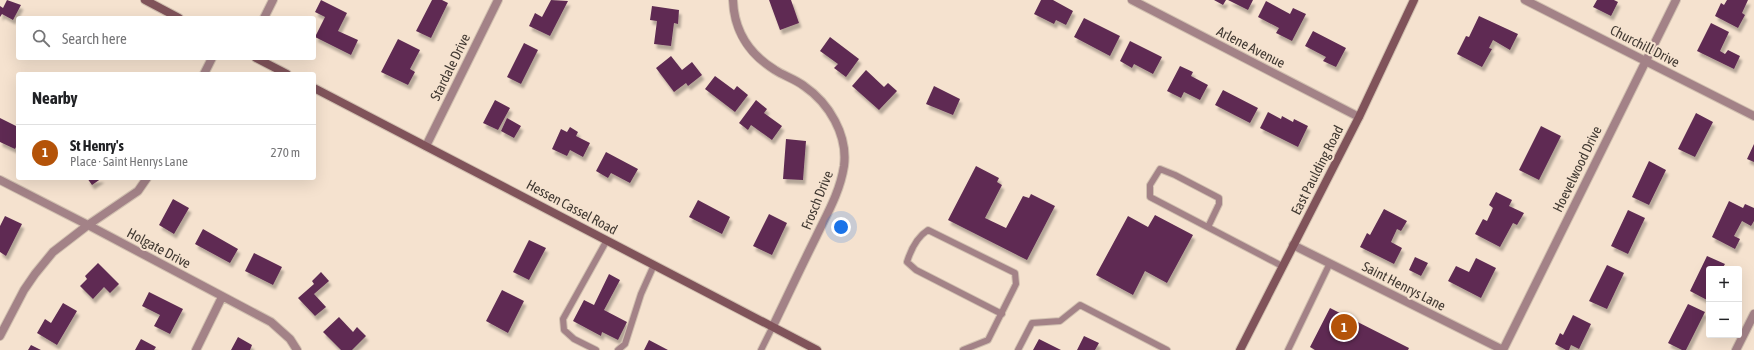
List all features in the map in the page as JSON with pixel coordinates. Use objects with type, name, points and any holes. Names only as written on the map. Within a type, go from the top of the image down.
[{"type":"main road","points":[[145,0],[175,16]]},
{"type":"main road","name":"East Paulding Road","points":[[1240,350],[1359,117],[1414,0]]},
{"type":"main road","points":[[260,60],[283,72]]},
{"type":"main road","name":"Hessen Cassel Road","points":[[316,89],[607,240],[772,328],[817,350]]},
{"type":"street","points":[[265,16],[273,0]]},
{"type":"street","name":"Stardale Drive","points":[[426,146],[498,0]]},
{"type":"street","name":"Frosch Drive","points":[[733,0],[736,24],[741,36],[749,47],[766,64],[803,84],[820,99],[835,120],[843,145],[844,165],[836,195],[772,328]]},
{"type":"street","name":"Arlene Avenue","points":[[1132,0],[1359,117]]},
{"type":"street","name":"Churchill Drive","points":[[1525,0],[1754,116]]},
{"type":"street","name":"Hoevelwood Drive","points":[[1503,350],[1645,60],[1676,0]]},
{"type":"street","points":[[205,72],[211,60]]},
{"type":"street","name":"Holgate Drive","points":[[0,180],[88,224],[271,322],[290,339],[297,350]]},
{"type":"street","points":[[0,336],[35,274],[53,252],[88,224],[138,191],[146,180]]},
{"type":"street","name":"Saint Henrys Lane","points":[[1293,245],[1503,350]]},
{"type":"street","points":[[196,350],[222,297]]},
{"type":"street","points":[[1736,350],[1754,314]]},
{"type":"lane","points":[[1208,227],[1219,204],[1219,198],[1160,170],[1150,184],[1150,197],[1282,266]]},
{"type":"lane","points":[[963,350],[988,340],[1002,314],[1016,284],[1015,273],[928,230],[920,235],[909,255],[907,262],[916,270],[1002,314]]},
{"type":"lane","points":[[596,350],[574,339],[564,330],[564,319],[607,240]]},
{"type":"lane","points":[[1288,350],[1330,263]]},
{"type":"lane","points":[[618,350],[625,344],[641,294],[654,265]]},
{"type":"lane","points":[[1018,350],[1032,323],[1060,321],[1080,305],[1167,350]]},
{"type":"lane","points":[[761,350],[772,328]]},
{"type":"building","points":[[7,0],[21,5],[13,20],[2,14],[0,17],[0,6],[3,8]]},
{"type":"building","points":[[321,0],[347,13],[338,31],[358,40],[351,55],[316,38],[325,17],[315,12]]},
{"type":"building","points":[[432,0],[442,0],[448,3],[431,38],[416,31]]},
{"type":"building","points":[[551,0],[568,1],[550,36],[529,26],[535,13],[542,17]]},
{"type":"building","points":[[769,0],[791,0],[799,23],[780,30]]},
{"type":"building","points":[[1041,0],[1053,0],[1073,11],[1066,25],[1056,20],[1054,24],[1034,14]]},
{"type":"building","points":[[1214,0],[1226,0],[1223,5]]},
{"type":"building","points":[[1228,0],[1253,0],[1248,10]]},
{"type":"building","points":[[1597,0],[1614,0],[1618,2],[1611,16],[1593,7]]},
{"type":"building","points":[[1727,0],[1748,0],[1742,13],[1745,15],[1738,28],[1715,16],[1721,3],[1724,5]]},
{"type":"building","points":[[1266,1],[1290,14],[1293,8],[1306,14],[1292,41],[1276,33],[1279,28],[1258,17]]},
{"type":"building","points":[[652,6],[679,10],[678,24],[674,23],[671,46],[654,44],[657,21],[650,20]]},
{"type":"building","points":[[1479,16],[1518,34],[1510,50],[1493,40],[1489,48],[1492,49],[1482,67],[1457,54],[1466,36],[1469,37]]},
{"type":"building","points":[[1084,18],[1120,36],[1110,56],[1074,37]]},
{"type":"building","points":[[1711,23],[1729,32],[1720,51],[1725,54],[1728,50],[1740,56],[1734,69],[1697,51]]},
{"type":"building","points":[[1313,31],[1346,48],[1336,67],[1323,61],[1326,57],[1305,46]]},
{"type":"building","points":[[830,37],[859,59],[846,77],[834,68],[838,64],[820,51]]},
{"type":"building","points":[[398,39],[420,50],[410,69],[415,72],[408,85],[381,72]]},
{"type":"building","points":[[1130,41],[1162,57],[1153,74],[1134,64],[1132,68],[1120,61]]},
{"type":"building","points":[[524,43],[538,50],[521,84],[507,77]]},
{"type":"building","points":[[671,56],[682,70],[692,62],[702,75],[688,86],[686,83],[674,92],[656,68]]},
{"type":"building","points":[[1180,66],[1193,72],[1191,76],[1208,85],[1200,100],[1184,92],[1181,98],[1167,91]]},
{"type":"building","points":[[866,70],[884,87],[888,83],[897,91],[879,110],[852,86]]},
{"type":"building","points":[[715,76],[734,90],[737,86],[748,95],[735,112],[705,89]]},
{"type":"building","points":[[934,86],[960,99],[953,115],[926,104]]},
{"type":"building","points":[[1223,90],[1258,108],[1250,123],[1215,105]]},
{"type":"building","points":[[495,100],[510,108],[498,130],[483,123]]},
{"type":"building","points":[[756,100],[767,109],[764,113],[782,126],[772,140],[751,125],[748,130],[739,123]]},
{"type":"building","points":[[1268,112],[1281,119],[1282,116],[1293,122],[1294,119],[1308,126],[1298,147],[1260,128]]},
{"type":"building","points":[[1696,113],[1713,122],[1695,157],[1678,149]]},
{"type":"building","points":[[0,118],[16,126],[16,147],[15,149],[0,142]]},
{"type":"building","points":[[507,118],[521,126],[514,138],[501,131]]},
{"type":"building","points":[[1541,126],[1561,136],[1539,180],[1519,170]]},
{"type":"building","points":[[570,127],[578,132],[576,136],[590,143],[583,157],[570,150],[567,156],[552,149],[561,129],[567,132]]},
{"type":"building","points":[[786,139],[806,141],[803,180],[783,179]]},
{"type":"building","points":[[1754,144],[1754,162],[1747,159]]},
{"type":"building","points":[[606,152],[638,169],[630,183],[611,173],[608,178],[596,171]]},
{"type":"building","points":[[1649,161],[1666,170],[1649,205],[1632,197]]},
{"type":"building","points":[[976,166],[999,178],[997,182],[1002,185],[985,218],[1006,228],[1023,196],[1029,198],[1031,194],[1055,206],[1027,260],[948,220]]},
{"type":"building","points":[[88,180],[99,180],[92,185]]},
{"type":"building","points":[[1496,192],[1512,200],[1509,206],[1524,213],[1517,225],[1513,223],[1500,247],[1475,234],[1483,219],[1487,221],[1493,208],[1489,205]]},
{"type":"building","points":[[173,199],[189,208],[174,234],[159,225]]},
{"type":"building","points":[[698,200],[730,217],[722,234],[689,217]]},
{"type":"building","points":[[1729,201],[1743,208],[1745,204],[1754,208],[1754,221],[1751,226],[1742,221],[1734,236],[1740,239],[1735,249],[1712,237]]},
{"type":"building","points":[[1384,209],[1407,221],[1401,231],[1397,229],[1391,242],[1402,248],[1394,264],[1360,247],[1367,233],[1370,235]]},
{"type":"building","points":[[1628,210],[1645,218],[1628,254],[1611,246]]},
{"type":"building","points":[[769,214],[787,223],[772,255],[753,246]]},
{"type":"building","points":[[1155,215],[1193,235],[1167,283],[1145,271],[1133,295],[1096,275],[1128,216],[1148,227]]},
{"type":"building","points":[[5,216],[22,224],[6,256],[0,252],[0,226]]},
{"type":"building","points":[[203,229],[238,249],[230,263],[195,244]]},
{"type":"building","points":[[529,240],[546,248],[529,280],[513,272]]},
{"type":"building","points":[[254,253],[282,267],[273,285],[245,271]]},
{"type":"building","points":[[1707,256],[1725,264],[1724,266],[1706,266],[1706,299],[1690,291]]},
{"type":"building","points":[[1415,257],[1428,263],[1421,276],[1409,270]]},
{"type":"building","points":[[1476,258],[1496,268],[1481,298],[1448,281],[1456,266],[1469,272]]},
{"type":"building","points":[[98,263],[119,284],[110,293],[104,287],[93,299],[80,286],[87,279],[85,276]]},
{"type":"building","points":[[1607,265],[1624,273],[1607,309],[1589,301]]},
{"type":"building","points":[[321,272],[329,281],[314,294],[326,307],[315,316],[298,298],[314,284],[312,281]]},
{"type":"building","points":[[609,274],[620,280],[604,310],[627,322],[618,340],[602,332],[601,336],[573,321],[584,300],[594,305]]},
{"type":"building","points":[[502,290],[524,301],[508,333],[486,321]]},
{"type":"building","points":[[149,292],[183,309],[170,334],[154,326],[160,315],[142,306]]},
{"type":"building","points":[[63,303],[77,311],[57,345],[37,333],[45,319],[51,323]]},
{"type":"building","points":[[1688,304],[1705,312],[1686,350],[1682,350],[1668,343]]},
{"type":"building","points":[[1330,308],[1409,348],[1408,350],[1315,350],[1310,347]]},
{"type":"building","points":[[1573,315],[1591,324],[1579,349],[1571,345],[1569,350],[1566,350],[1555,344],[1560,333],[1563,335]]},
{"type":"building","points":[[339,317],[353,332],[357,327],[366,336],[352,350],[341,350],[323,332]]},
{"type":"building","points":[[1084,336],[1099,343],[1095,350],[1077,350]]},
{"type":"building","points":[[238,337],[252,345],[250,350],[231,350]]},
{"type":"building","points":[[141,339],[156,347],[154,350],[135,350]]},
{"type":"building","points":[[1039,339],[1061,350],[1033,350]]},
{"type":"building","points":[[649,340],[668,350],[644,350]]},
{"type":"building","points":[[31,345],[41,350],[28,350]]},
{"type":"place","name":"St Henry's","points":[[1344,327]]}]
